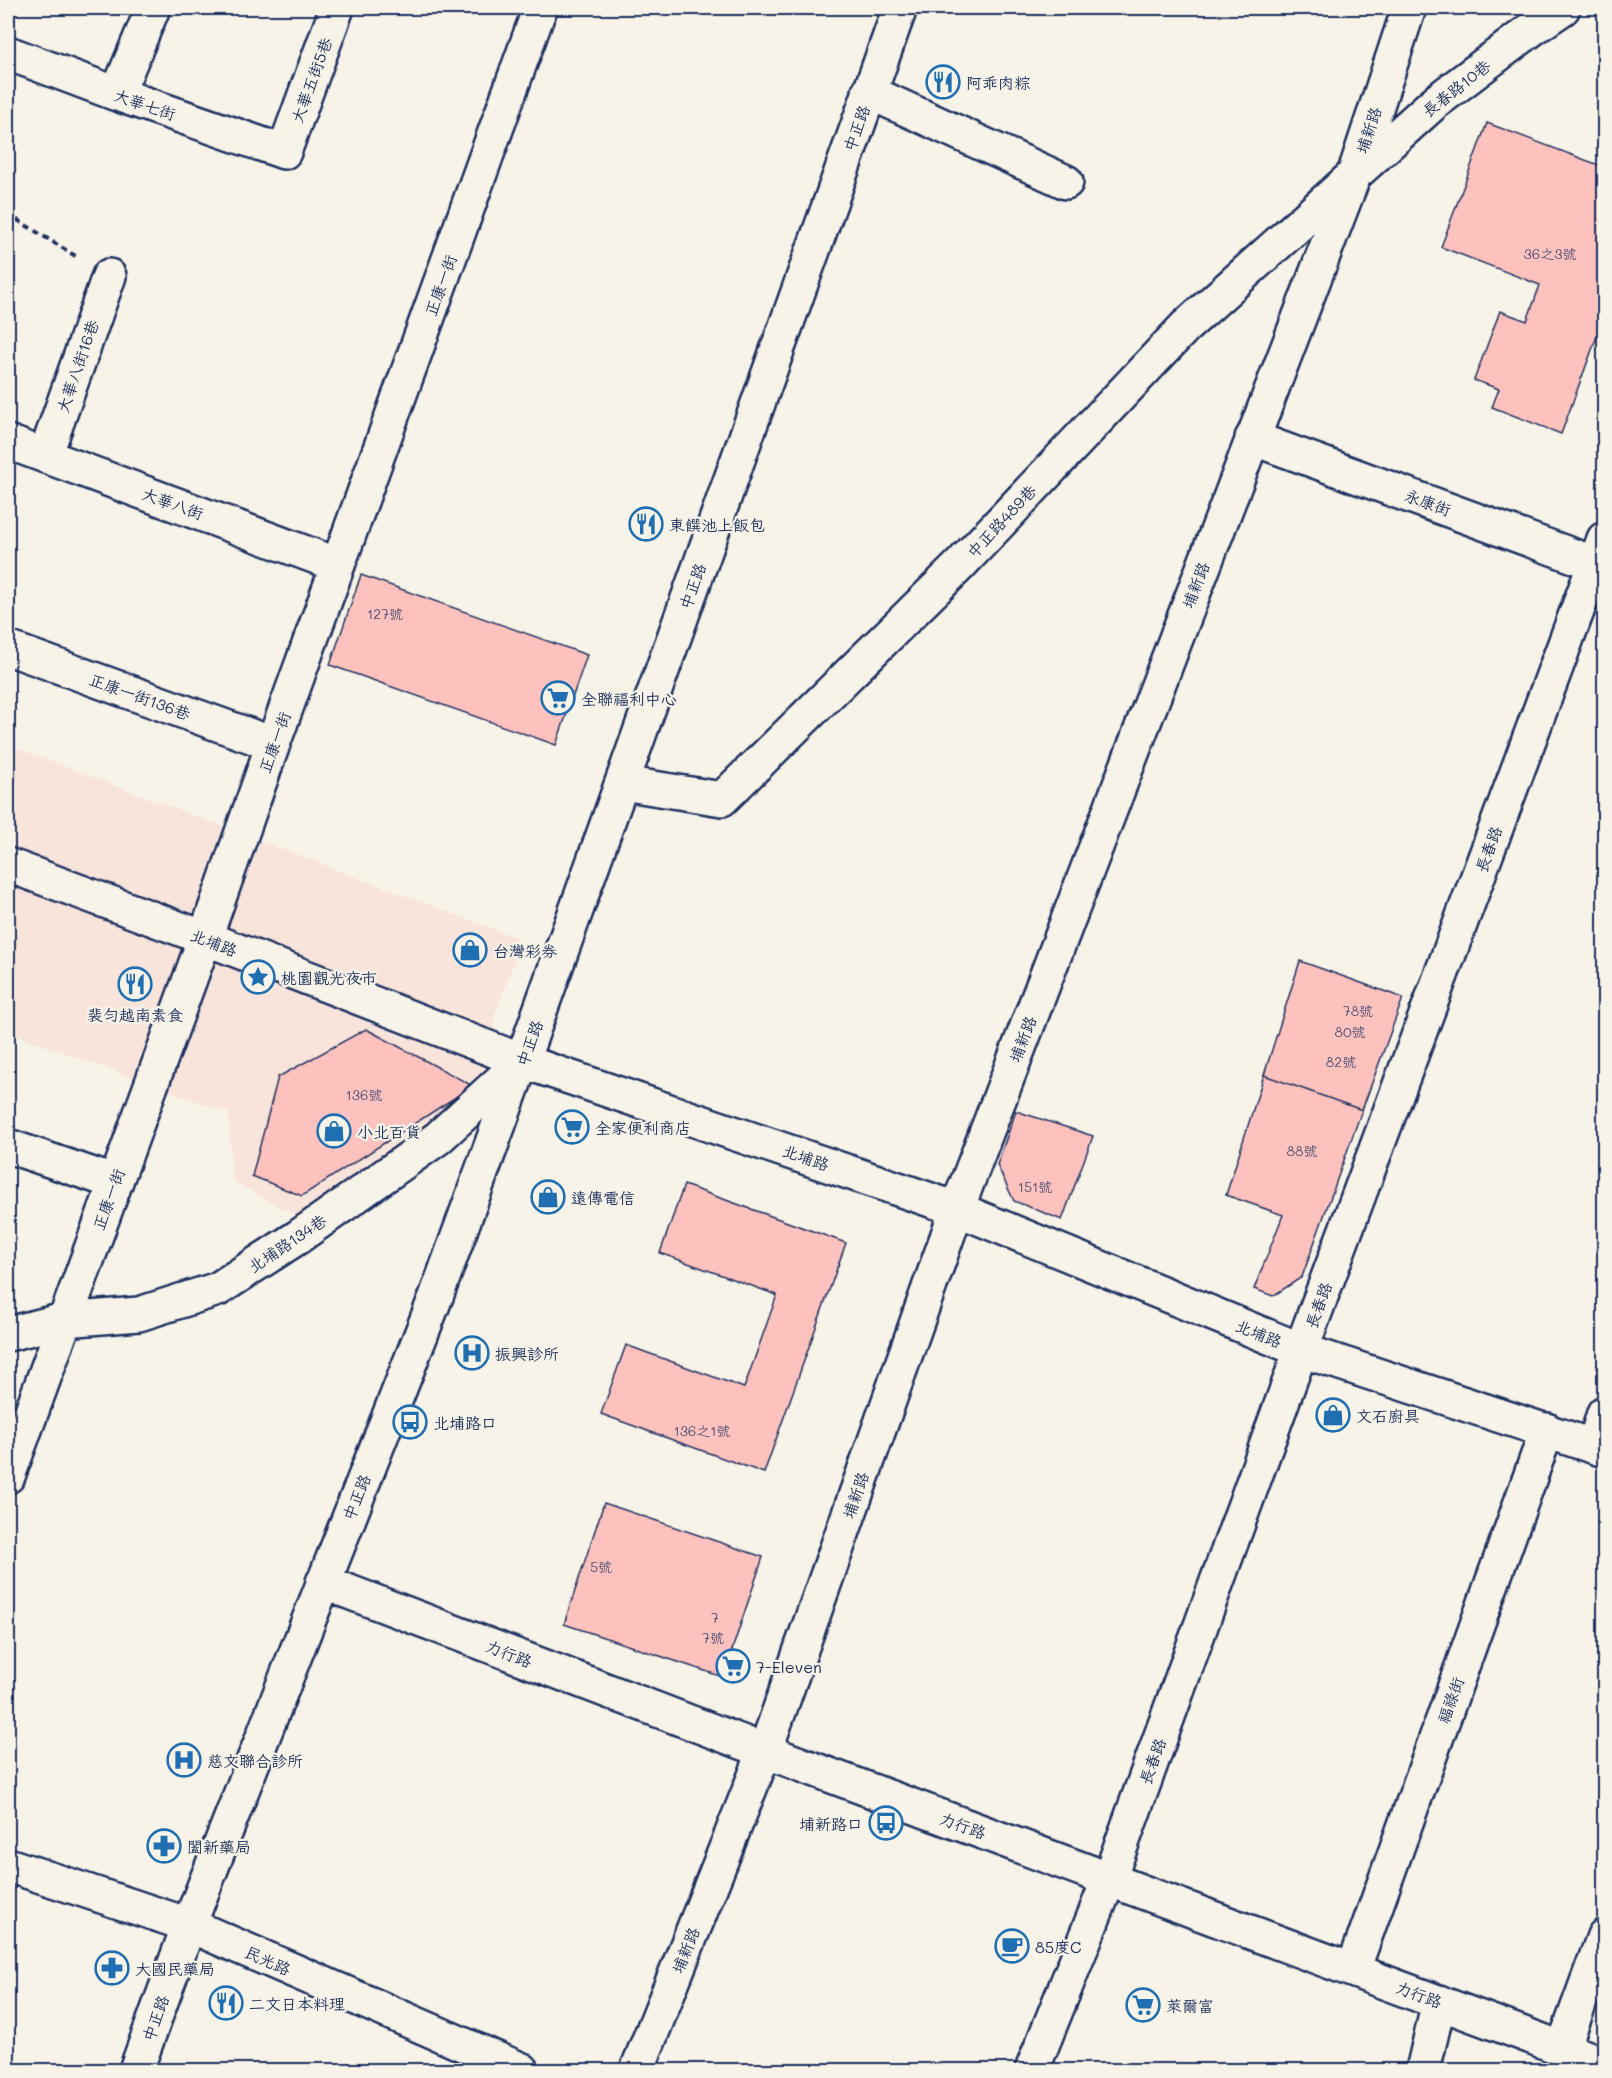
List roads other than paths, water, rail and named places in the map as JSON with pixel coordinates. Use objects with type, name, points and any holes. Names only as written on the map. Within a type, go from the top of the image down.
[{"type":"street","points":[[117,94],[153,8]]},
{"type":"street","name":"大華五街5巷","points":[[284,152],[337,8]]},
{"type":"street","name":"正康一街","points":[[8,1476],[205,938],[540,8]]},
{"type":"street","name":"中正路","points":[[136,2070],[189,1925],[437,1294],[900,8]]},
{"type":"street","name":"埔新路","points":[[637,2070],[765,1751],[957,1209],[1354,174],[1409,8]]},
{"type":"street","name":"長春路10巷","points":[[1354,174],[1434,104],[1563,8]]},
{"type":"street","name":"大華七街","points":[[8,53],[284,152]]},
{"type":"street","points":[[869,92],[1066,182]]},
{"type":"street","name":"中正路489巷","points":[[622,783],[723,799],[959,566],[1185,327],[1354,174]]},
{"type":"street","name":"大華八街16巷","points":[[45,456],[109,276]]},
{"type":"street","name":"永康街","points":[[1252,438],[1601,556]]},
{"type":"street","name":"大華八街","points":[[8,442],[338,565]]},
{"type":"street","name":"長春路","points":[[1032,2070],[1109,1879],[1301,1350],[1601,556]]},
{"type":"street","name":"正康一街136巷","points":[[8,648],[273,744]]},
{"type":"street","name":"北埔路","points":[[8,865],[205,938],[522,1061],[957,1209],[1301,1350],[1599,1448]]},
{"type":"street","name":"北埔路134巷","points":[[8,1334],[64,1320],[139,1314],[218,1289],[298,1237],[438,1138],[522,1061]]},
{"type":"street","points":[[8,1146],[114,1182]]},
{"type":"street","points":[[1599,1448],[1605,1413]]},
{"type":"street","name":"福祿街","points":[[1353,1970],[1547,1430]]},
{"type":"street","name":"力行路","points":[[323,1582],[765,1751],[1605,2064]]},
{"type":"street","name":"民光路","points":[[8,1865],[189,1925],[522,2070]]},
{"type":"street","points":[[1563,2048],[1605,1936]]},
{"type":"street","points":[[1422,2070],[1439,2002]]},
{"type":"place","name":"阿乖肉粽","points":[[943,82]]},
{"type":"place","name":"東饌池上飯包","points":[[646,524]]},
{"type":"place","name":"全聯福利中心","points":[[558,698]]},
{"type":"place","name":"台灣彩券","points":[[470,950]]},
{"type":"place","name":"桃園觀光夜市","points":[[258,977]]},
{"type":"place","name":"裴勻越南素食","points":[[135,984]]},
{"type":"place","name":"全家便利商店","points":[[572,1127]]},
{"type":"place","name":"小北百貨","points":[[334,1131]]},
{"type":"place","name":"遠傳電信","points":[[548,1197]]},
{"type":"place","name":"振興診所","points":[[472,1353]]},
{"type":"place","name":"文石廚具","points":[[1333,1415]]},
{"type":"place","name":"北埔路口","points":[[410,1422]]},
{"type":"place","name":"7-Eleven","points":[[733,1666]]},
{"type":"place","name":"慈文聯合診所","points":[[184,1760]]},
{"type":"place","name":"埔新路口","points":[[886,1823]]},
{"type":"place","name":"闔新藥局","points":[[164,1846]]},
{"type":"place","name":"85度C","points":[[1012,1946]]},
{"type":"place","name":"大國民藥局","points":[[112,1968]]},
{"type":"place","name":"二文日本料理","points":[[226,2003]]},
{"type":"place","name":"萊爾富","points":[[1143,2005]]}]
